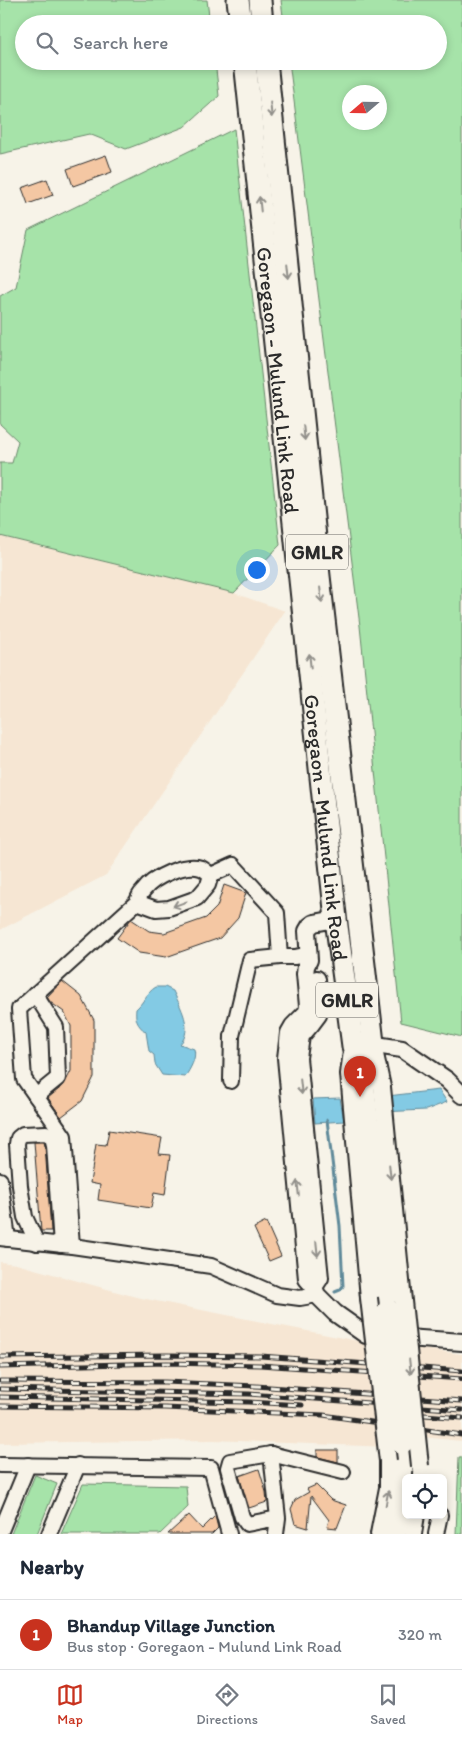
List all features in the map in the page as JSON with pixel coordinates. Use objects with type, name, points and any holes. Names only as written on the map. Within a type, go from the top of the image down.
[{"type":"main road","points":[[238,0],[240,15]]},
{"type":"main road","points":[[260,0],[261,15]]},
{"type":"main road","name":"Goregaon - Mulund Link Road","points":[[246,70],[336,919],[360,1044],[366,1065],[365,1088],[368,1123],[395,1306],[403,1452],[399,1510],[395,1534]]},
{"type":"main road","name":"Goregaon - Mulund Link Road","points":[[267,70],[318,566],[360,1044]]},
{"type":"street","points":[[137,902],[156,909],[169,908],[197,898],[208,885],[211,875],[234,865],[276,913],[282,956]]},
{"type":"street","points":[[64,1242],[64,1136],[24,1079],[19,1009],[137,902],[143,890],[159,878],[172,871],[187,867],[202,868],[211,875]]},
{"type":"street","points":[[336,919],[314,923],[307,931],[309,954],[306,966],[311,979],[308,1006],[312,1014],[293,1026],[295,1035],[292,1058],[307,1279],[335,1313],[366,1335],[462,1342]]},
{"type":"street","points":[[231,1082],[232,1036],[250,960],[282,956],[295,957],[309,954]]},
{"type":"street","points":[[35,994],[56,1027],[58,1078],[36,1096]]},
{"type":"street","points":[[360,1044],[402,1049],[446,1080],[462,1095]]},
{"type":"street","points":[[368,1123],[369,1298],[388,1461],[388,1488],[379,1534]]},
{"type":"street","points":[[35,1239],[25,1217],[22,1202],[17,1144],[18,1138],[23,1134],[46,1133],[52,1137],[54,1145],[64,1242]]},
{"type":"street","points":[[0,1180],[4,1239],[35,1239],[64,1242],[211,1266],[277,1296],[300,1298],[316,1291]]},
{"type":"street","points":[[395,1306],[420,1472]]},
{"type":"street","points":[[271,1454],[278,1518],[276,1534]]},
{"type":"street","points":[[278,1518],[248,1524],[242,1517],[228,1468],[230,1461],[271,1454],[343,1472]]},
{"type":"street","points":[[0,1465],[211,1468],[229,1534]]},
{"type":"street","points":[[0,1533],[28,1465]]},
{"type":"street","points":[[49,1534],[78,1466]]},
{"type":"street","points":[[413,1534],[415,1519]]},
{"type":"street","points":[[436,1534],[439,1519]]},
{"type":"shaded area","points":[[0,536],[234,593],[285,611],[106,875],[0,930]]},
{"type":"shaded area","points":[[0,1262],[16,1264],[136,1297],[358,1341],[462,1354],[462,1441],[391,1434],[390,1447],[213,1440],[0,1443]]},
{"type":"green space","points":[[0,0],[207,0],[209,15],[15,15],[15,70],[216,70],[219,96],[184,127],[126,149],[89,134],[0,154]]},
{"type":"green space","points":[[281,0],[462,0],[462,1037],[401,1022],[360,626],[290,70],[447,70],[447,15],[283,15]]},
{"type":"green space","points":[[234,129],[280,545],[234,593],[0,536],[0,463],[12,463],[18,441],[0,424],[0,296],[16,287],[28,230]]},
{"type":"green space","points":[[459,1457],[462,1457],[462,1534],[456,1534]]},
{"type":"green space","points":[[35,1475],[57,1484],[37,1534],[11,1534]]},
{"type":"green space","points":[[83,1484],[186,1486],[188,1507],[160,1534],[61,1534]]},
{"type":"water","points":[[156,987],[165,987],[173,991],[182,1010],[186,1032],[180,1044],[194,1049],[195,1052],[185,1077],[162,1075],[155,1064],[154,1055],[149,1051],[146,1032],[140,1027],[136,1019],[136,1009]]},
{"type":"water","points":[[439,1090],[447,1102],[426,1110],[380,1112],[379,1097]]},
{"type":"water","points":[[340,1098],[344,1121],[315,1123],[313,1099]]},
{"type":"building","points":[[106,155],[112,172],[73,186],[67,169]]},
{"type":"building","points":[[47,179],[53,195],[28,204],[22,188]]},
{"type":"building","points":[[224,885],[246,893],[238,918],[220,938],[166,957],[139,953],[117,938],[131,919],[149,931],[164,933],[206,918],[217,907]]},
{"type":"building","points":[[62,981],[81,996],[94,1020],[94,1077],[82,1101],[61,1117],[48,1098],[64,1085],[71,1071],[71,1026],[64,1012],[50,1002],[47,997]]},
{"type":"building","points":[[109,1130],[162,1138],[159,1154],[170,1155],[165,1195],[154,1193],[151,1208],[98,1200],[100,1185],[90,1183],[96,1144],[106,1145]]},
{"type":"building","points":[[34,1142],[44,1142],[45,1146],[51,1231],[41,1231]]},
{"type":"building","points":[[266,1222],[281,1256],[269,1261],[254,1228]]},
{"type":"building","points":[[317,1450],[338,1450],[338,1462],[317,1457]]},
{"type":"building","points":[[259,1469],[267,1502],[249,1508],[239,1476]]},
{"type":"building","points":[[316,1485],[331,1500],[346,1505],[337,1528],[327,1527],[329,1520],[311,1496],[308,1528],[295,1524],[291,1509],[295,1500],[309,1492],[307,1489]]},
{"type":"building","points":[[189,1515],[202,1529],[215,1516],[218,1528],[212,1534],[168,1534]]},
{"type":"waterway","points":[[327,1120],[340,1226],[343,1286],[335,1292]]},
{"type":"railway","points":[[0,1357],[261,1356],[462,1371]]},
{"type":"railway","points":[[0,1367],[167,1363],[260,1365],[462,1379]]},
{"type":"railway","points":[[0,1381],[165,1382],[256,1386],[462,1401]]},
{"type":"railway","points":[[0,1389],[249,1394],[462,1410]]},
{"type":"railway","points":[[0,1397],[248,1402],[302,1405]]},
{"type":"railway","points":[[0,1406],[165,1408],[323,1415],[462,1435]]},
{"type":"railway","points":[[387,1412],[462,1418]]},
{"type":"place","name":"Bhandup Village Junction","points":[[360,1097]]}]
